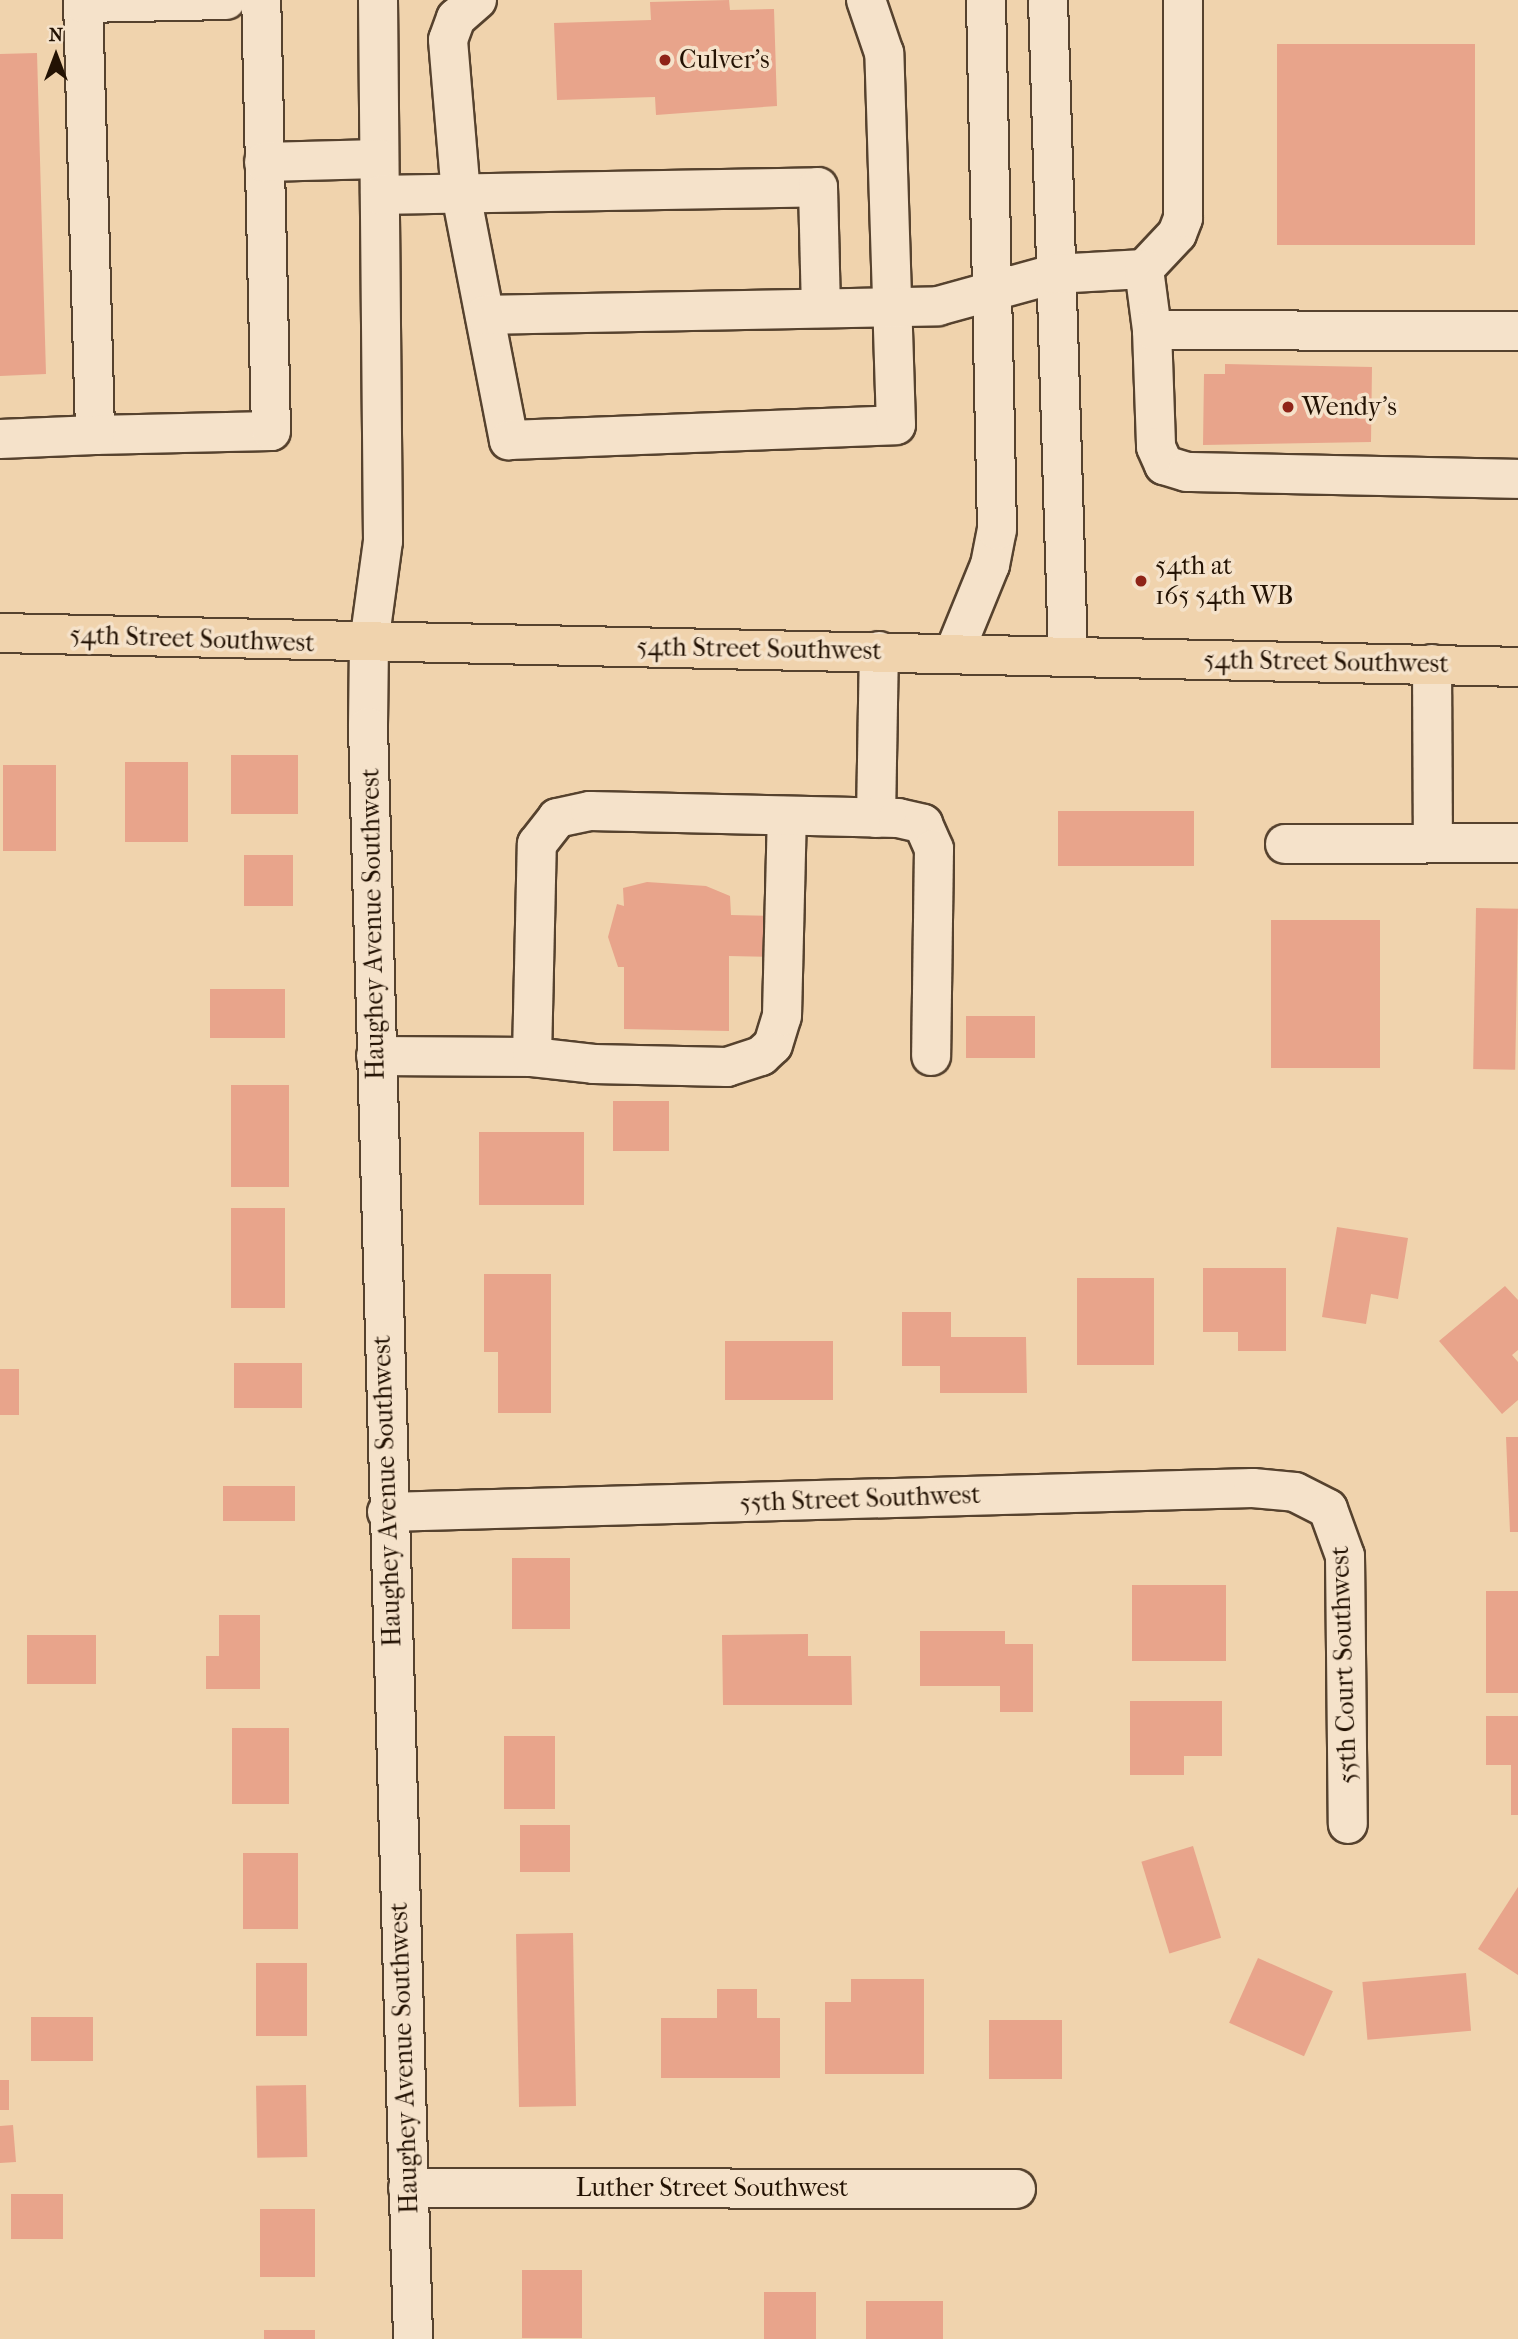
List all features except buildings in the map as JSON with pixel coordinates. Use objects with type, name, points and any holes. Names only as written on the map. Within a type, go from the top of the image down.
[{"type":"main road","name":"54th Street Southwest","points":[[0,633],[1518,667]]},
{"type":"street","points":[[95,435],[83,2],[226,0]]},
{"type":"street","points":[[0,439],[271,431],[261,0]]},
{"type":"street","name":"Haughey Avenue Southwest","points":[[378,0],[383,541],[369,643],[387,1512],[413,2339]]},
{"type":"street","points":[[477,0],[456,18],[448,40],[461,194],[509,440],[896,425],[890,307],[884,53],[866,0]]},
{"type":"street","points":[[954,653],[990,565],[997,530],[986,0]]},
{"type":"street","points":[[1048,0],[1054,274],[1068,656]]},
{"type":"street","points":[[485,315],[890,307],[957,303],[992,290],[1054,274],[1144,269],[1177,233],[1183,218],[1183,0]]},
{"type":"street","points":[[264,162],[380,177],[461,194],[818,187],[821,308]]},
{"type":"street","points":[[1144,269],[1152,330],[1158,458],[1176,471],[1518,479]]},
{"type":"street","points":[[1152,330],[1518,331]]},
{"type":"street","points":[[876,818],[879,651]]},
{"type":"street","points":[[1432,664],[1433,843]]},
{"type":"street","points":[[532,1058],[534,860],[545,829],[557,818],[590,811],[876,818],[911,820],[923,824],[931,834],[931,1056]]},
{"type":"street","points":[[376,1056],[532,1058],[594,1064],[727,1067],[744,1064],[773,1045],[782,1016],[787,816]]},
{"type":"street","points":[[1285,844],[1518,843]]},
{"type":"street","name":"55th Street Southwest","points":[[387,1512],[1253,1488],[1295,1492],[1328,1509]]},
{"type":"street","name":"55th Court Southwest","points":[[1328,1509],[1341,1536],[1347,1576],[1348,1824]]},
{"type":"street","name":"Luther Street Southwest","points":[[408,2188],[1016,2189]]},
{"type":"place","name":"Culver's","points":[[665,60]]},
{"type":"place","name":"Wendy's","points":[[1288,407]]},
{"type":"place","name":"54th at 165 54th WB","points":[[1141,581]]}]
